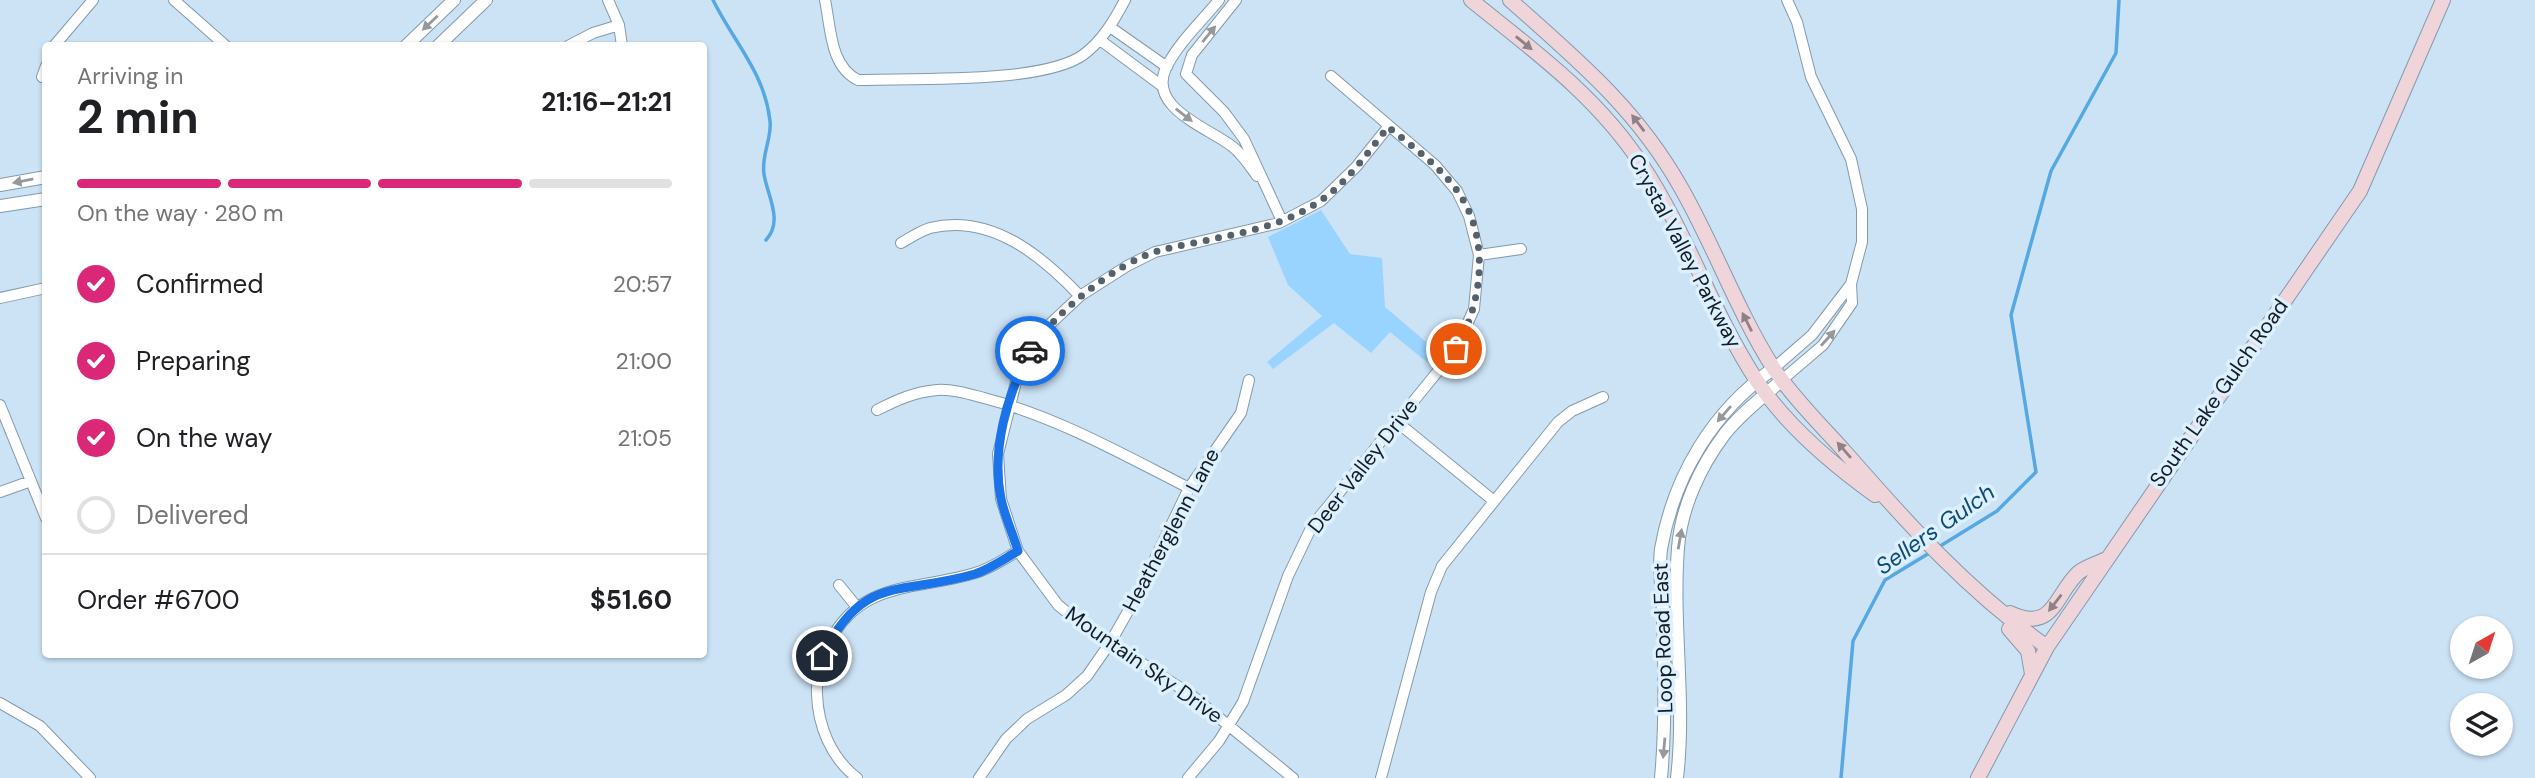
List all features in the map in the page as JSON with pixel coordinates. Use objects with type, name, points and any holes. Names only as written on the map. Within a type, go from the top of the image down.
[{"type":"main road","name":"Crystal Valley Parkway","points":[[1471,0],[1567,78],[1628,145],[1667,208],[1718,312],[1766,394],[1832,461],[1893,508]]},
{"type":"main road","name":"Crystal Valley Parkway","points":[[1510,0],[1599,78],[1648,136],[1680,186],[1748,323],[1778,374],[1893,508],[1956,573],[1991,606],[2047,647]]},
{"type":"main road","name":"South Lake Gulch Road","points":[[1978,778],[2047,647],[2360,191],[2443,0]]},
{"type":"main road","points":[[1991,606],[2025,619],[2038,619],[2047,614],[2079,572],[2105,559]]},
{"type":"main road","points":[[1991,606],[1996,619],[2023,643],[2032,674]]},
{"type":"street","points":[[57,42],[93,0]]},
{"type":"street","points":[[174,0],[221,42]]},
{"type":"street","points":[[410,42],[454,0]]},
{"type":"street","points":[[442,42],[486,0]]},
{"type":"street","points":[[608,0],[619,25],[621,42]]},
{"type":"street","points":[[825,0],[838,63],[845,74],[858,80],[1044,71],[1081,56],[1100,40],[1125,0]]},
{"type":"street","points":[[1163,86],[1167,68],[1219,0]]},
{"type":"street","points":[[1236,0],[1192,55],[1186,74],[1234,124],[1252,154],[1282,221]]},
{"type":"street","points":[[1778,374],[1823,345],[1840,324],[1852,303],[1851,284],[1862,242],[1862,209],[1851,159],[1811,77],[1797,22],[1787,0]]},
{"type":"street","points":[[576,42],[619,25]]},
{"type":"street","points":[[1110,27],[1167,68]]},
{"type":"street","points":[[1100,40],[1163,86],[1175,108],[1241,154],[1266,190]]},
{"type":"street","name":"Deer Valley Drive","points":[[1188,778],[1230,724],[1243,702],[1305,539],[1456,349],[1467,329],[1478,287],[1479,255],[1469,216],[1457,191],[1435,165],[1331,76]]},
{"type":"street","name":"Mountain Sky Drive","points":[[1293,778],[1190,694],[1110,643],[1058,605],[1018,551],[1001,499],[999,465],[1008,404],[1018,374],[1031,348],[1048,326],[1080,296],[1127,265],[1154,252],[1282,221],[1321,201],[1356,167],[1388,127]]},
{"type":"street","points":[[0,185],[42,178]]},
{"type":"street","points":[[0,206],[42,200]]},
{"type":"street","points":[[901,243],[930,228],[963,226],[996,234],[1024,246],[1043,259],[1080,296]]},
{"type":"street","points":[[1479,255],[1521,249]]},
{"type":"street","points":[[0,298],[42,289]]},
{"type":"street","name":"Loop Road East","points":[[1661,778],[1666,721],[1661,551],[1672,506],[1688,466],[1711,429],[1757,380],[1778,374]]},
{"type":"street","name":"Loop Road East","points":[[1677,778],[1682,702],[1678,547],[1684,521],[1694,487],[1714,450],[1738,419],[1766,394],[1778,374]]},
{"type":"street","name":"Heatherglenn Lane","points":[[979,778],[1006,739],[1027,719],[1066,695],[1087,676],[1110,643],[1189,488],[1241,413],[1249,380]]},
{"type":"street","points":[[877,410],[907,395],[939,390],[1008,404],[1074,429],[1189,488]]},
{"type":"street","points":[[1381,778],[1431,592],[1442,566],[1558,422],[1572,411],[1604,397]]},
{"type":"street","points":[[0,405],[42,507]]},
{"type":"street","points":[[1397,422],[1494,501]]},
{"type":"street","points":[[0,492],[31,481]]},
{"type":"street","points":[[857,778],[835,754],[822,730],[816,681],[822,656],[833,635],[856,606],[881,593],[978,573],[1018,551]]},
{"type":"street","points":[[839,585],[856,606]]},
{"type":"street","points":[[0,704],[40,726],[90,778]]},
{"type":"shaded area","points":[[1321,210],[1350,254],[1382,258],[1385,307],[1438,352],[1428,363],[1390,332],[1371,353],[1334,323],[1273,369],[1267,362],[1322,316],[1288,285],[1268,237]]},
{"type":"waterway","points":[[713,0],[755,72],[767,104],[770,128],[763,167],[773,208],[774,225],[766,240]]},
{"type":"waterway","name":"Sellers Gulch","points":[[1937,548],[1997,511],[2036,472],[2011,315],[2051,171],[2116,53],[2119,0]]},
{"type":"waterway","name":"Sellers Gulch","points":[[1841,778],[1853,641],[1885,580],[1931,552]]},
{"type":"way so far","points":[[1030,351],[1048,326],[1080,296],[1127,265],[1154,252],[1279,223],[1321,201],[1356,167],[1388,127],[1435,165],[1457,191],[1476,237],[1479,255],[1478,287],[1467,329],[1456,349]]},
{"type":"route","points":[[822,656],[843,620],[856,606],[881,593],[978,573],[1018,551],[1001,499],[998,454],[1008,404],[1018,374],[1030,351]]}]
